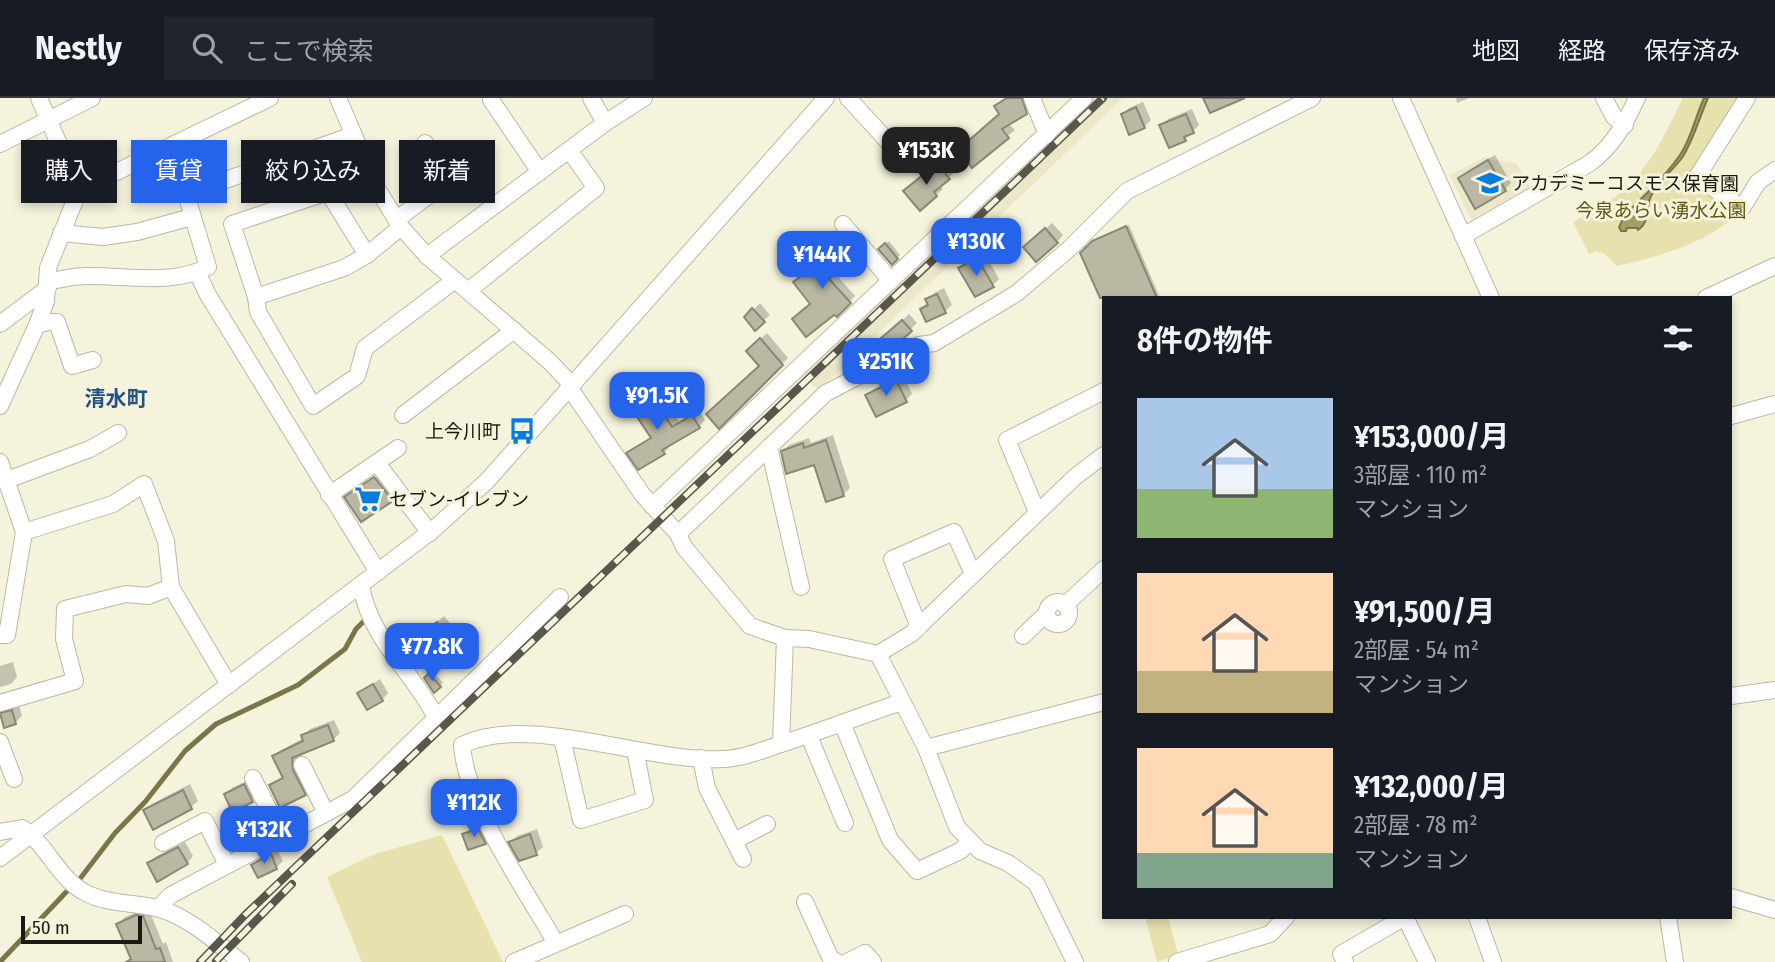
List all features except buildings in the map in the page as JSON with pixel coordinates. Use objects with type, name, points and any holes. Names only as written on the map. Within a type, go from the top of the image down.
[{"type":"street","points":[[39,98],[57,140]]},
{"type":"street","points":[[0,144],[92,98]]},
{"type":"street","points":[[117,172],[270,98]]},
{"type":"street","points":[[338,98],[376,187],[399,224],[427,256],[514,330],[570,386],[652,506],[678,534],[684,547],[744,620],[758,629],[785,638],[808,639],[878,654],[919,627],[1037,512],[1102,456]]},
{"type":"street","points":[[591,98],[605,123]]},
{"type":"street","points":[[427,256],[605,123],[644,98]]},
{"type":"street","points":[[848,98],[905,160]]},
{"type":"street","points":[[1032,98],[1047,135]]},
{"type":"street","points":[[652,506],[1084,98]]},
{"type":"street","points":[[678,534],[826,393],[919,345],[934,343],[1017,292],[1069,249],[1127,191],[1312,98]]},
{"type":"street","points":[[1401,98],[1464,236],[1484,296]]},
{"type":"street","points":[[1604,98],[1614,117],[1625,125]]},
{"type":"street","points":[[1464,236],[1606,151],[1625,125],[1637,98]]},
{"type":"street","points":[[1747,98],[1697,177],[1742,208],[1758,182],[1775,170]]},
{"type":"street","points":[[0,858],[430,533],[487,481],[823,99]]},
{"type":"street","points":[[491,100],[540,172]]},
{"type":"street","points":[[0,324],[47,284],[82,275],[170,279],[208,267],[186,194],[353,135]]},
{"type":"street","points":[[468,291],[596,188],[569,150]]},
{"type":"street","points":[[367,255],[328,192],[232,224],[256,297],[258,312],[313,406],[357,376],[365,348],[455,280]]},
{"type":"street","points":[[0,406],[37,326],[46,301],[48,268],[74,203]]},
{"type":"street","points":[[256,297],[344,268],[367,255],[423,203]]},
{"type":"street","points":[[61,233],[103,237],[137,232],[192,217]]},
{"type":"street","points":[[843,224],[891,281]]},
{"type":"street","points":[[1710,296],[1775,266]]},
{"type":"street","points":[[197,272],[208,295],[378,572]]},
{"type":"street","points":[[37,326],[57,322],[72,366],[93,360]]},
{"type":"street","points":[[403,415],[514,330]]},
{"type":"street","points":[[1037,512],[1007,440],[1102,392]]},
{"type":"street","points":[[1732,416],[1775,404]]},
{"type":"street","points":[[7,480],[90,449],[118,433]]},
{"type":"street","points":[[769,447],[801,587]]},
{"type":"street","points":[[329,495],[398,448]]},
{"type":"street","points":[[0,462],[24,532],[7,635],[0,635]]},
{"type":"street","points":[[377,463],[430,533]]},
{"type":"street","points":[[24,532],[113,504],[144,484],[166,541],[171,587],[229,685]]},
{"type":"street","points":[[919,627],[892,559],[954,532],[973,574]]},
{"type":"street","points":[[1023,636],[1048,613],[1054,603],[1065,605],[1102,571]]},
{"type":"street","points":[[361,585],[365,606],[386,646],[435,716]]},
{"type":"street","points":[[0,703],[75,681],[64,639],[65,609],[126,594],[148,596],[171,587]]},
{"type":"street","points":[[158,908],[171,895],[353,799],[430,725],[435,716],[560,597]]},
{"type":"street","points":[[781,744],[785,638]]},
{"type":"street","points":[[878,654],[926,748],[951,815],[979,851],[1007,863],[1036,883],[1075,962]]},
{"type":"street","points":[[1732,696],[1775,691]]},
{"type":"street","points":[[556,943],[485,818],[463,758],[462,745],[500,735],[562,738],[635,750],[725,759],[809,736],[901,702]]},
{"type":"street","points":[[926,748],[1102,703]]},
{"type":"street","points":[[842,723],[891,840],[920,875],[970,842]]},
{"type":"street","points":[[809,736],[845,823]]},
{"type":"street","points":[[562,738],[580,820],[645,800],[635,750]]},
{"type":"street","points":[[0,743],[14,779]]},
{"type":"street","points":[[701,758],[707,789],[743,859]]},
{"type":"street","points":[[302,765],[326,813]]},
{"type":"street","points":[[253,778],[282,836]]},
{"type":"street","points":[[163,843],[205,821],[227,865]]},
{"type":"street","points":[[734,841],[767,824]]},
{"type":"street","points":[[0,832],[22,828],[32,834],[71,882],[85,893],[98,898],[158,908],[185,920],[241,962]]},
{"type":"street","points":[[1732,897],[1775,910]]},
{"type":"street","points":[[805,902],[831,959],[837,962]]},
{"type":"street","points":[[513,962],[625,914]]},
{"type":"street","points":[[1177,962],[1270,934],[1284,919]]},
{"type":"street","points":[[1345,962],[1341,954],[1402,919]]},
{"type":"street","points":[[1406,919],[1427,962]]},
{"type":"street","points":[[1478,919],[1493,962]]},
{"type":"street","points":[[1668,919],[1675,962]]},
{"type":"street","points":[[846,962],[865,953],[873,962]]},
{"type":"shaded area","points":[[1093,98],[1123,98],[819,390],[802,376]]},
{"type":"shaded area","points":[[1704,98],[1708,98],[1690,143],[1682,158],[1651,196],[1645,223],[1638,230],[1627,228],[1626,231],[1621,231],[1621,222],[1680,155]]},
{"type":"shaded area","name":"アカデミーコスモス保育園","points":[[1484,157],[1517,164],[1531,190],[1476,220],[1470,218],[1450,175]]},
{"type":"green space","name":"今泉あらい湧水公園","points":[[1683,98],[1740,98],[1688,178],[1739,212],[1713,233],[1698,241],[1649,258],[1617,266],[1605,254],[1596,251],[1589,254],[1573,222],[1616,196],[1637,177],[1659,144]]},
{"type":"green space","points":[[442,835],[503,962],[362,962],[327,877],[375,854]]},
{"type":"green space","points":[[1169,919],[1178,955],[1157,962],[1146,920]]},
{"type":"waterway","points":[[79,880],[185,751],[216,724],[298,685],[345,649],[356,629],[365,620]]},
{"type":"waterway","points":[[0,962],[70,888]]},
{"type":"railway","points":[[200,962],[245,915],[1103,98]]},
{"type":"railway","points":[[216,961],[292,884]]},
{"type":"place","name":"アカデミーコスモス保育園","points":[[1490,183]]},
{"type":"place","name":"上今川町","points":[[522,431]]},
{"type":"place","name":"セブン-イレブン","points":[[368,499]]},
{"type":"district","name":"清水町","points":[[116,399]]}]
